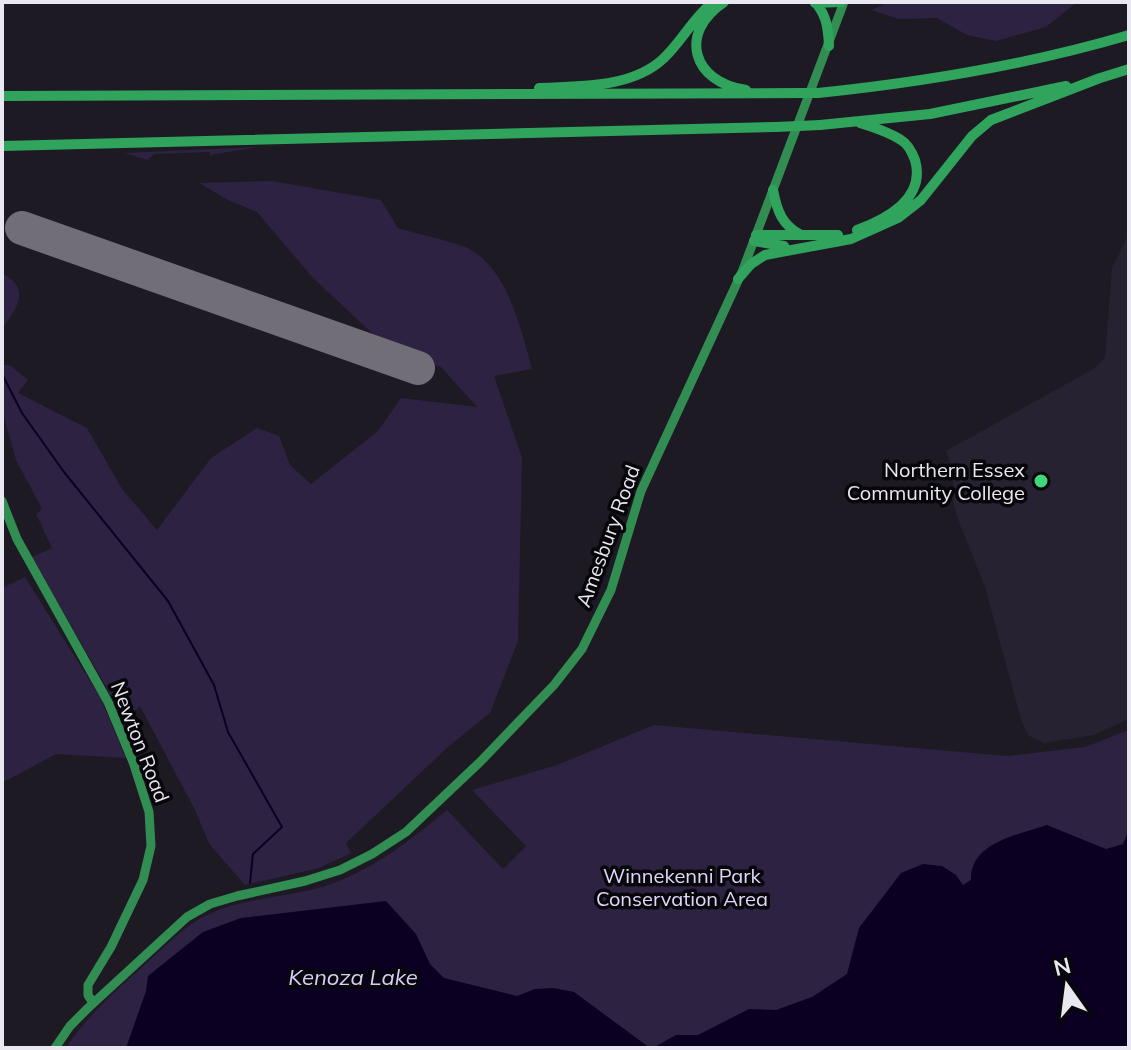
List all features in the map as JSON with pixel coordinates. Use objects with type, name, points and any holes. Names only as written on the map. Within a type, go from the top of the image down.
[{"type":"highway","points":[[442,95],[624,80],[646,72],[664,59],[695,19],[713,2]]},
{"type":"highway","points":[[724,2],[708,15],[697,35],[697,58],[707,75],[720,83],[775,94]]},
{"type":"highway","points":[[815,2],[843,2]]},
{"type":"highway","points":[[815,2],[828,25],[829,46]]},
{"type":"highway","points":[[2,96],[818,93],[1003,67],[1129,35]]},
{"type":"highway","points":[[2,146],[820,125],[930,114],[1009,100],[1129,69]]},
{"type":"highway","points":[[738,279],[757,259],[794,248],[851,239],[898,218],[921,200],[972,136],[991,120],[1100,78]]},
{"type":"highway","points":[[755,238],[831,237],[860,230],[908,200],[916,185],[917,169],[913,153],[903,141],[856,122]]},
{"type":"highway","points":[[773,190],[782,220],[803,236]]},
{"type":"highway","points":[[755,238],[794,248]]},
{"type":"main road","name":"Amesbury Road","points":[[55,1048],[70,1026],[96,1000],[187,917],[210,904],[340,870],[406,832],[480,762],[554,685],[582,649],[611,590],[641,491],[717,329],[755,238],[843,2]]},
{"type":"main road","name":"Newton Road","points":[[2,501],[17,539],[108,702],[147,800],[151,836],[146,868],[135,898],[88,985],[88,995],[96,1000]]},
{"type":"shaded area","name":"Northern Essex Community College","points":[[1129,234],[1129,719],[1094,735],[1044,743],[1029,736],[1022,723],[985,587],[956,514],[946,451],[1095,368],[1105,357],[1112,268]]},
{"type":"green space","points":[[1077,2],[1046,27],[996,41],[967,35],[937,18],[899,19],[871,10],[885,4]]},
{"type":"green space","points":[[257,147],[210,155],[210,152],[154,154],[148,160],[124,153]]},
{"type":"green space","points":[[272,181],[381,200],[398,228],[457,244],[479,256],[492,268],[510,300],[532,369],[494,376],[522,458],[518,641],[490,713],[448,747],[346,843],[351,853],[319,868],[245,885],[210,845],[140,706],[125,720],[32,557],[52,548],[36,514],[42,509],[16,460],[2,410],[2,364],[11,366],[28,380],[18,393],[87,428],[122,489],[157,530],[211,458],[257,428],[279,436],[290,465],[311,484],[378,431],[401,398],[477,407],[441,367],[389,349],[313,278],[257,212],[199,183]]},
{"type":"green space","points":[[2,273],[17,286],[19,299],[2,329]]},
{"type":"green space","points":[[25,577],[100,697],[126,758],[56,754],[2,783],[2,588]]},
{"type":"green space","name":"Winnekenni Park Conservation Area","points":[[654,725],[1007,756],[1085,747],[1129,730],[1129,1048],[66,1048],[85,1022],[108,999],[196,921],[229,907],[311,890],[349,877],[400,847],[447,810],[503,869],[526,846],[472,790],[557,765]]},
{"type":"water","points":[[1047,825],[1106,849],[1123,844],[1129,829],[1129,1048],[653,1048],[676,1035],[698,1035],[749,1009],[776,1010],[812,997],[847,974],[859,928],[901,873],[923,864],[942,866],[956,875],[963,885],[971,880],[978,857],[987,849],[1010,837]]},
{"type":"water","name":"Kenoza Lake","points":[[386,901],[416,934],[430,964],[444,978],[517,996],[535,989],[574,992],[650,1048],[126,1048],[146,991],[148,976],[203,932],[241,918]]},
{"type":"waterway","points":[[2,374],[22,413],[64,472],[168,601],[214,685],[228,732],[282,827],[253,854],[250,883]]},
{"type":"runway","points":[[22,228],[418,368]]},
{"type":"place","name":"Northern Essex Community College","points":[[1041,481]]}]
